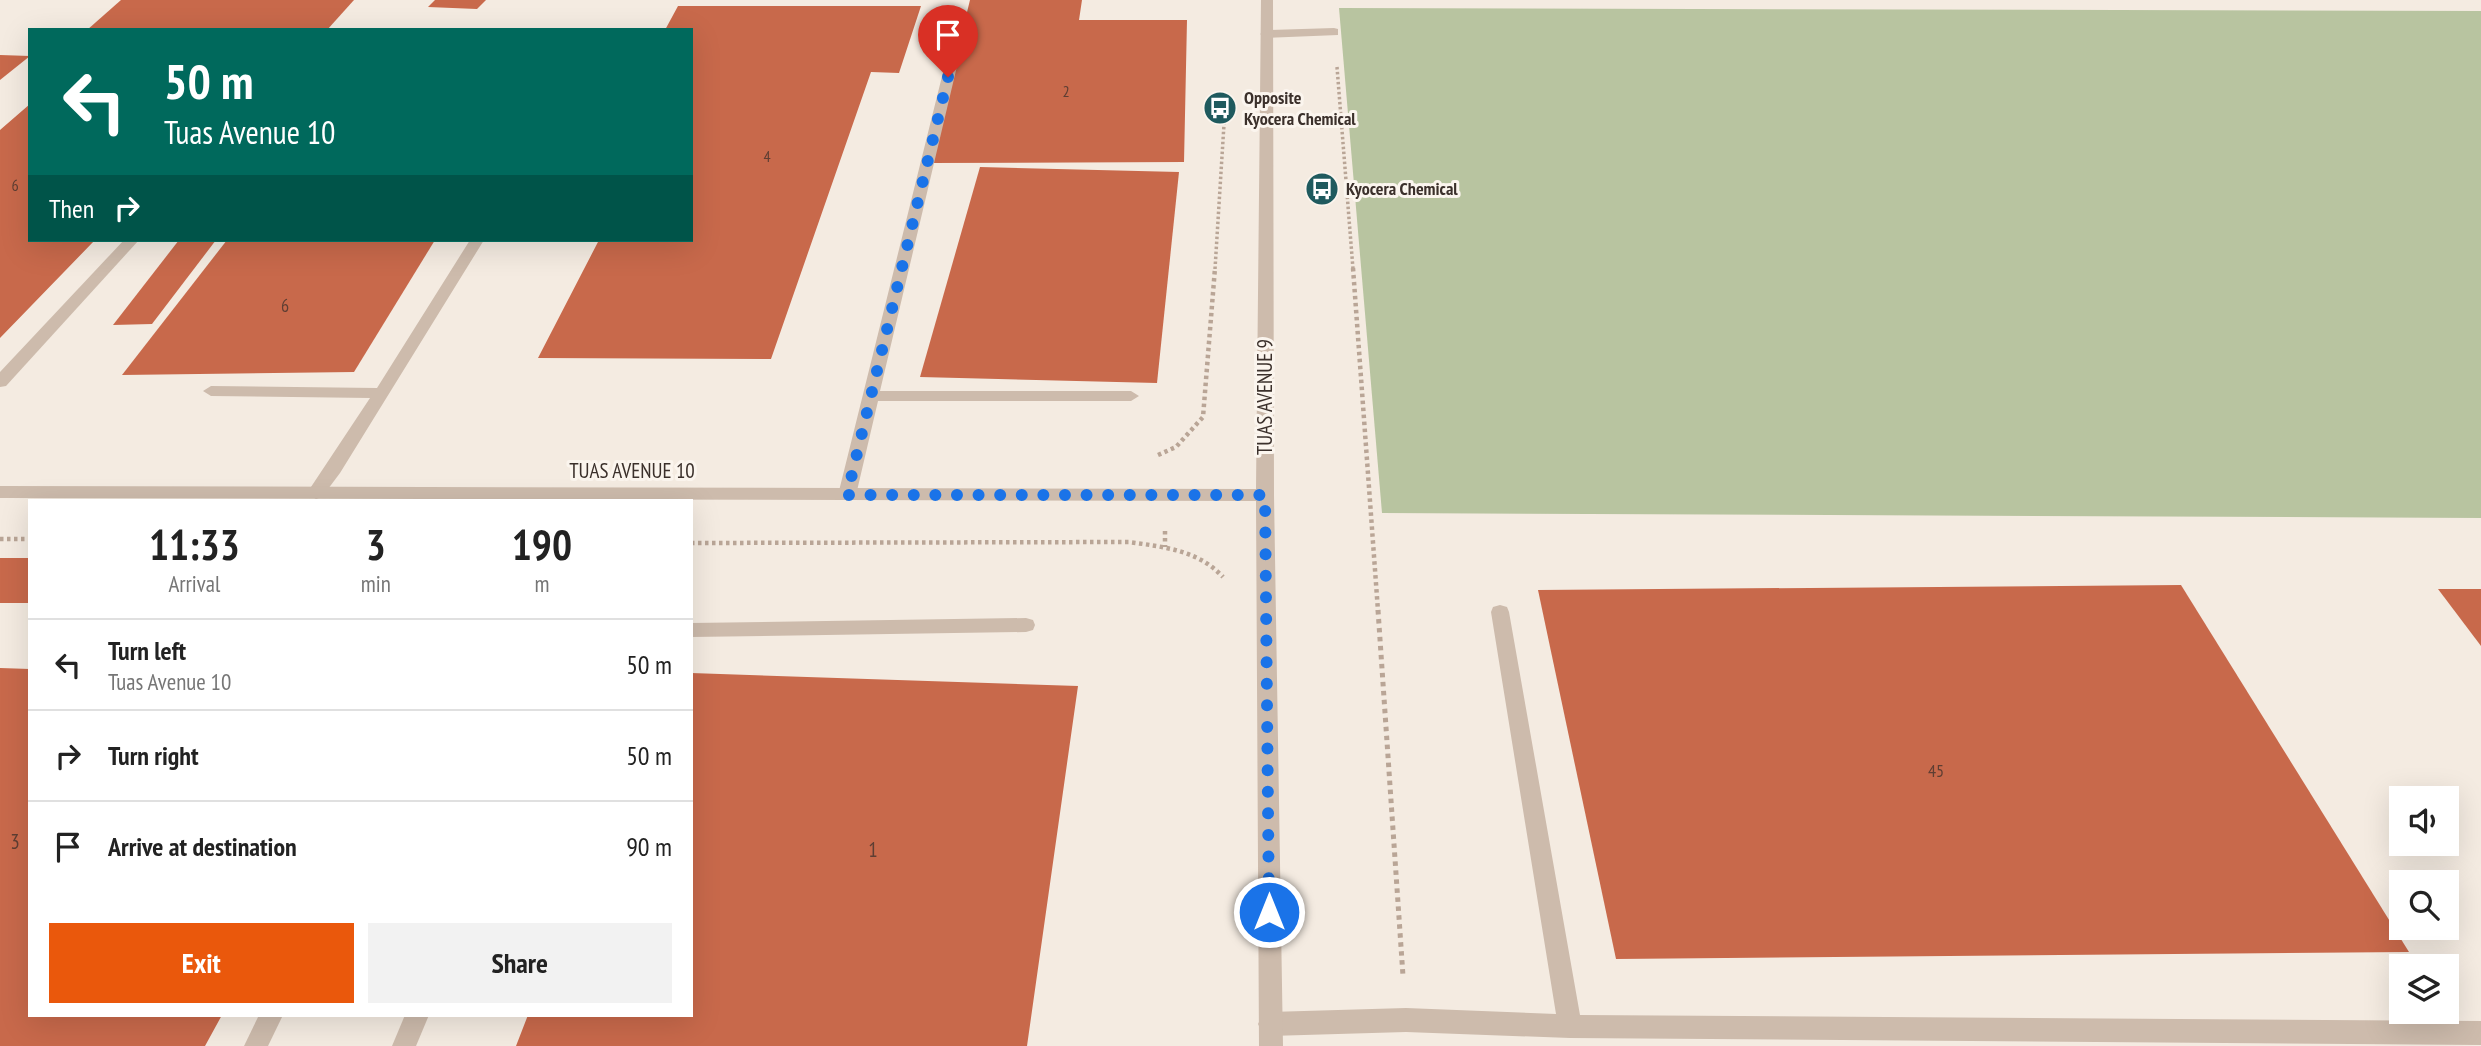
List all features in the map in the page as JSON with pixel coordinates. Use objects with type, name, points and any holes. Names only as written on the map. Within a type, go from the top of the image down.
[{"type":"street","name":"TUAS AVENUE 9","points":[[1266,0],[1265,495],[1270,1035]]},
{"type":"street","points":[[847,495],[961,24]]},
{"type":"street","points":[[1266,34],[1334,32]]},
{"type":"street","points":[[0,383],[130,242]]},
{"type":"street","points":[[316,493],[334,470],[379,393],[476,242]]},
{"type":"street","points":[[211,391],[379,393]]},
{"type":"street","points":[[871,396],[1130,397]]},
{"type":"street","name":"TUAS AVENUE 10","points":[[0,492],[528,497],[1265,495]]},
{"type":"street","points":[[1500,612],[1570,1026]]},
{"type":"street","points":[[693,630],[1026,625]]},
{"type":"street","points":[[256,1046],[270,1017]]},
{"type":"street","points":[[404,1046],[416,1017]]},
{"type":"street","points":[[1270,1035],[1406,1020],[1570,1026],[2481,1033]]},
{"type":"path","points":[[1334,32],[1362,382],[1406,1020]]},
{"type":"path","points":[[1152,458],[1176,447],[1203,417],[1220,211],[1225,106]]},
{"type":"path","points":[[0,538],[28,538]]},
{"type":"path","points":[[693,542],[1129,542],[1165,547]]},
{"type":"green space","points":[[1339,8],[2481,11],[2481,518],[1382,513]]},
{"type":"building","points":[[121,0],[354,0],[329,28],[89,28]]},
{"type":"building","points":[[435,0],[486,0],[477,9],[428,7]]},
{"type":"building","points":[[970,0],[1082,0],[1079,20],[1187,20],[1184,162],[930,163]]},
{"type":"building","points":[[678,6],[921,6],[899,73],[871,72],[771,359],[538,358],[598,242],[693,242],[693,28],[666,28]]},
{"type":"building","points":[[0,55],[28,56],[28,58],[0,80]]},
{"type":"building","points":[[28,106],[28,242],[93,242],[0,338],[0,130]]},
{"type":"building","points":[[980,167],[1179,172],[1157,383],[920,377]]},
{"type":"building","points":[[177,242],[214,242],[152,324],[113,325]]},
{"type":"building","points":[[225,242],[434,242],[354,372],[122,375]]},
{"type":"building","points":[[0,558],[28,558],[28,603],[0,603]]},
{"type":"building","points":[[2181,585],[2389,920],[2389,940],[2402,940],[2409,952],[1616,959],[1538,590]]},
{"type":"building","points":[[2438,589],[2481,589],[2481,646]]},
{"type":"building","points":[[0,668],[28,669],[28,1017],[221,1017],[205,1046],[0,1046]]},
{"type":"building","points":[[693,673],[1078,686],[1027,1046],[516,1046],[527,1017],[693,1017]]},
{"type":"place","name":"Opposite Kyocera Chemical","points":[[1220,108]]},
{"type":"place","name":"Kyocera Chemical","points":[[1322,189]]},
{"type":"route","points":[[948,77],[847,495],[1265,495],[1269,912]]}]
